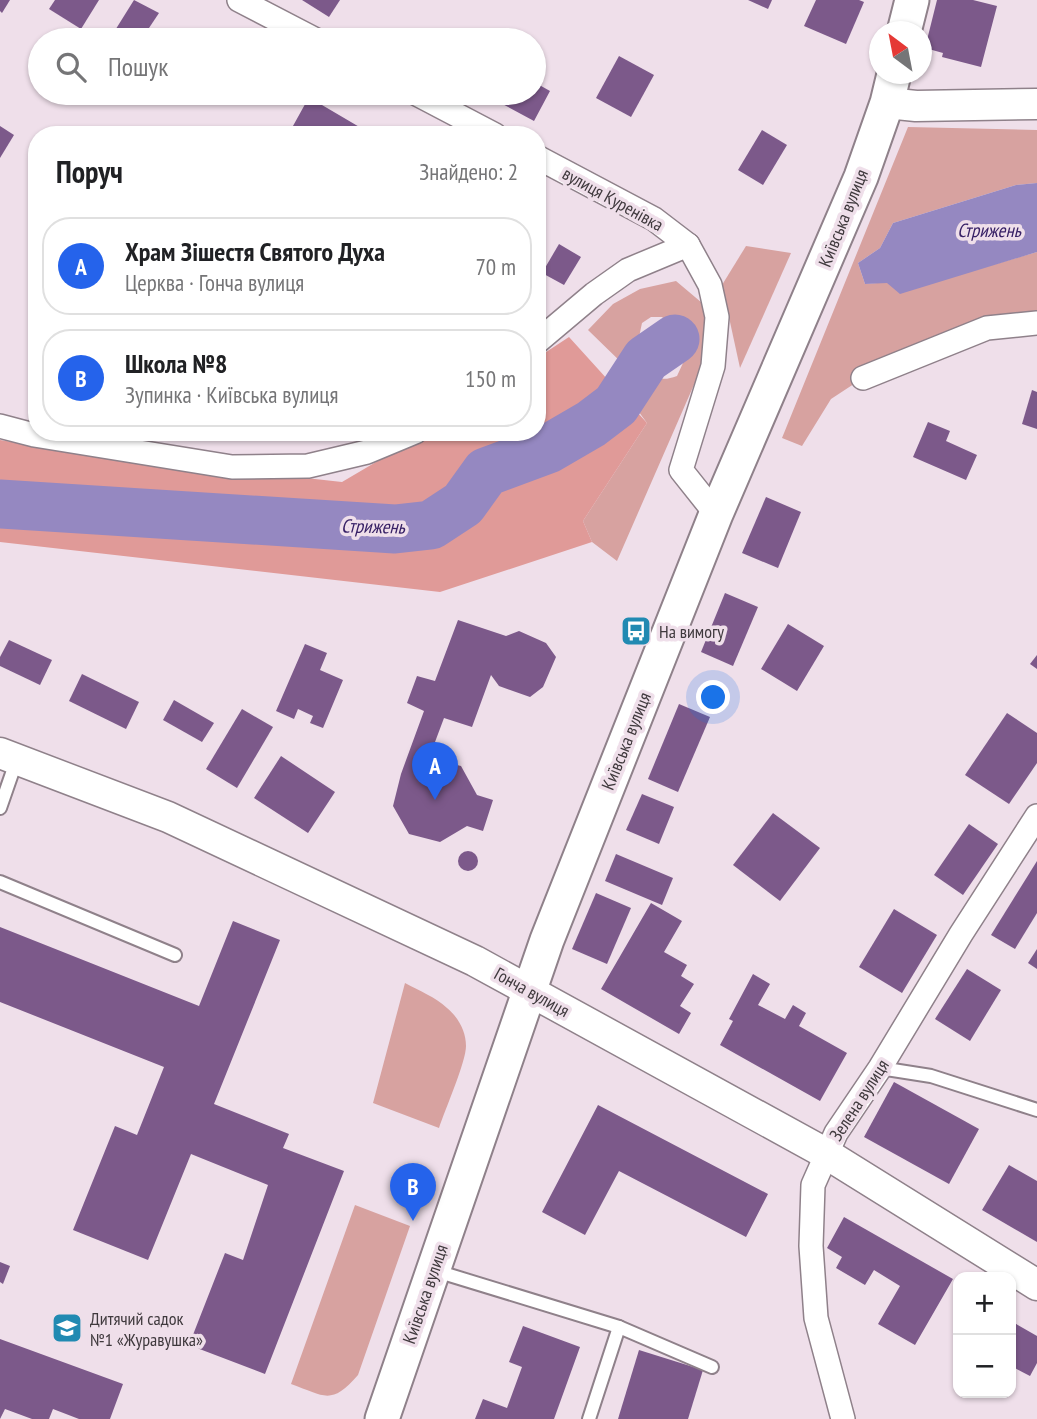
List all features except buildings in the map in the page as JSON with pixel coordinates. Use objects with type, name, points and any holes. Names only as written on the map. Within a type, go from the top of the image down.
[{"type":"main road","points":[[907,21],[912,0]]},
{"type":"main road","name":"Київська вулиця","points":[[382,1419],[547,940],[716,514],[861,177],[890,88]]},
{"type":"street","points":[[239,0],[293,28]]},
{"type":"street","points":[[890,88],[916,106],[1037,104]]},
{"type":"street","points":[[438,105],[478,126]]},
{"type":"street","name":"вулиця Куренівка","points":[[546,162],[654,219],[688,245],[709,285],[717,317],[713,366],[681,470],[716,514]]},
{"type":"street","points":[[546,334],[594,294],[628,270],[688,245]]},
{"type":"street","points":[[863,378],[987,328],[1037,323]]},
{"type":"street","points":[[0,426],[28,433]]},
{"type":"street","points":[[71,441],[232,467],[308,466],[367,452],[393,441]]},
{"type":"street","name":"Гонча вулиця","points":[[8,756],[168,817],[475,961],[825,1153],[1037,1284]]},
{"type":"street","name":"Зелена вулиця","points":[[842,1419],[815,1306],[811,1246],[813,1185],[836,1133],[880,1068],[961,934],[1037,817]]},
{"type":"lane","points":[[0,808],[8,756]]},
{"type":"lane","points":[[0,882],[175,955]]},
{"type":"lane","points":[[880,1068],[931,1076],[1037,1110]]},
{"type":"lane","points":[[432,1270],[619,1328],[712,1367]]},
{"type":"lane","points":[[589,1419],[619,1328]]},
{"type":"shaded area","points":[[908,127],[1037,130],[1037,183],[1016,185],[893,223],[880,248],[858,263],[865,284],[951,277],[1037,252],[1037,314],[863,378],[831,399],[802,446],[782,438]]},
{"type":"shaded area","points":[[746,246],[791,253],[740,368],[722,285]]},
{"type":"shaded area","points":[[676,281],[708,308],[710,348],[617,561],[592,542],[583,521],[647,423],[625,393],[648,368],[657,377],[668,379],[677,376],[683,363],[670,325],[662,317],[651,317],[642,323],[639,337],[644,352],[625,366],[588,330],[613,304],[640,289]]},
{"type":"shaded area","points":[[569,337],[647,423],[583,521],[592,542],[440,592],[0,542],[0,440],[78,453],[342,482],[412,441],[546,441],[546,352]]},
{"type":"shaded area","points":[[405,983],[447,1008],[458,1020],[465,1035],[463,1063],[439,1128],[373,1103]]},
{"type":"shaded area","points":[[355,1205],[410,1226],[358,1375],[334,1395],[320,1395],[291,1384]]},
{"type":"water","name":"Стрижень","points":[[1037,183],[1037,252],[900,294],[887,283],[865,284],[858,263],[880,248],[893,223],[1016,185]]},
{"type":"waterway","name":"Стрижень","points":[[0,504],[395,529],[431,525],[463,504],[486,472],[548,449],[591,424],[616,405],[646,359],[675,339]]},
{"type":"place","name":"На вимогу","points":[[636,631]]},
{"type":"place","name":"Храм Зішестя Святого Духа","points":[[435,800]]},
{"type":"place","name":"Школа №8","points":[[413,1221]]},
{"type":"place","name":"Дитячий садок №1 «Журавушка»","points":[[67,1328]]}]
